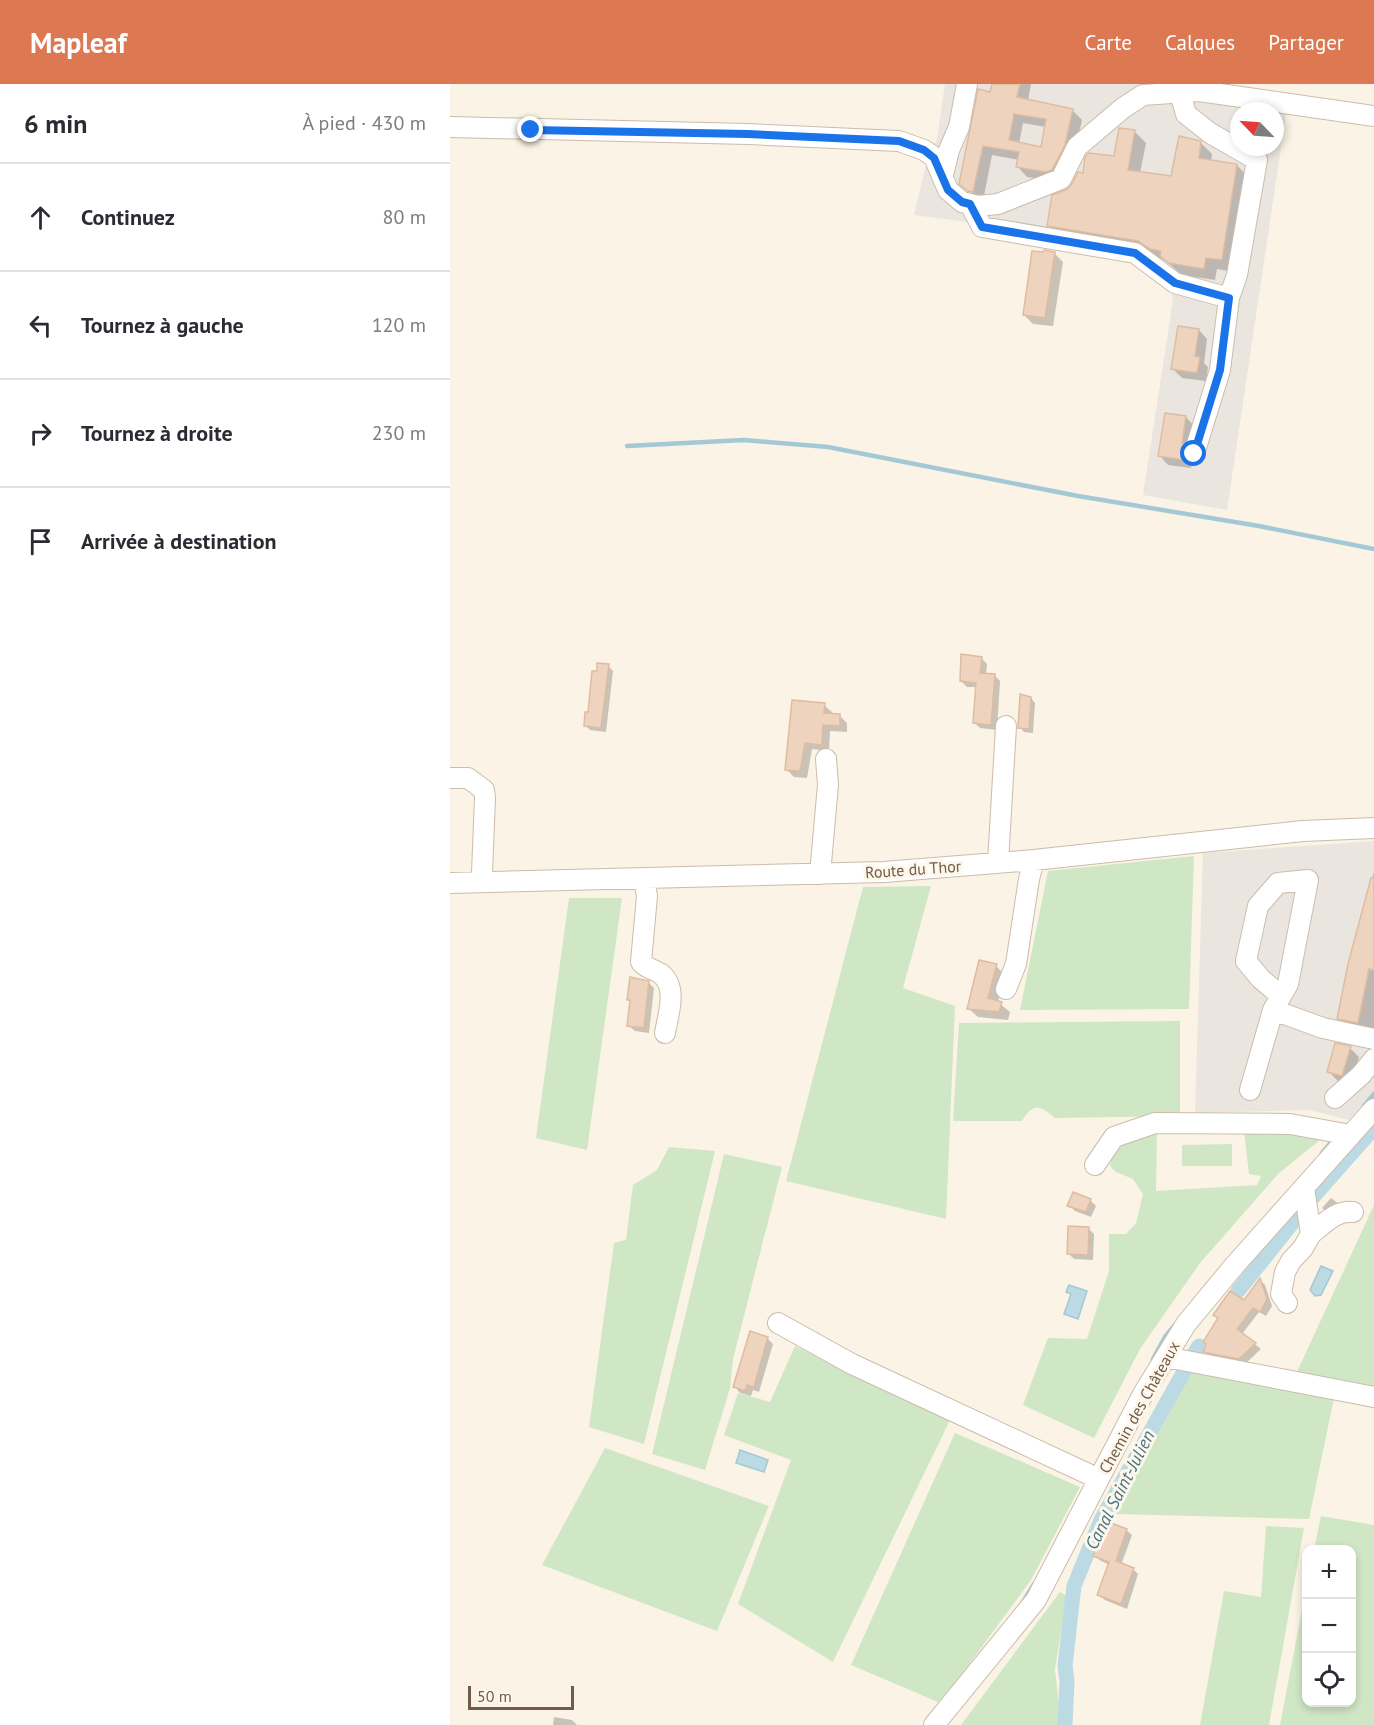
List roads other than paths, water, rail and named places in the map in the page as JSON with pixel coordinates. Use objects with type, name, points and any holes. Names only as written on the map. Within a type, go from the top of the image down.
[{"type":"street","points":[[943,175],[958,127],[967,84]]},
{"type":"street","points":[[450,127],[748,134],[899,141],[924,150],[934,158],[948,190],[962,202],[978,206],[998,204],[1061,179],[1077,147],[1123,108],[1141,89],[1180,93],[1199,91],[1374,116]]},
{"type":"street","points":[[1180,93],[1186,114],[1210,133],[1257,160],[1237,275],[1229,298],[1220,370],[1194,454]]},
{"type":"street","points":[[970,204],[982,227],[1135,253],[1175,283],[1229,298]]},
{"type":"street","points":[[998,863],[1006,726]]},
{"type":"street","points":[[820,874],[828,785],[826,759]]},
{"type":"street","points":[[450,778],[468,778],[484,790],[482,873],[484,882]]},
{"type":"street","name":"Route du Thor","points":[[450,883],[884,872],[1034,860],[1303,831],[1374,828]]},
{"type":"street","points":[[1006,989],[1016,964],[1034,860]]},
{"type":"street","points":[[644,879],[647,896],[641,962],[646,968],[659,973],[669,982],[670,993],[665,1033]]},
{"type":"street","points":[[1250,1090],[1277,1003],[1288,984],[1308,879],[1278,883],[1258,906],[1246,961],[1277,1003],[1323,1028],[1374,1039]]},
{"type":"street","points":[[1335,1098],[1361,1075],[1374,1059]]},
{"type":"street","name":"Chemin des Châteaux","points":[[934,1725],[1036,1600],[1143,1394],[1186,1324],[1374,1109]]},
{"type":"street","points":[[1095,1165],[1114,1137],[1155,1123],[1290,1124],[1351,1135]]},
{"type":"street","points":[[1304,1188],[1311,1234]]},
{"type":"street","points":[[1287,1303],[1281,1294],[1285,1272],[1291,1261],[1303,1248],[1311,1234],[1343,1211],[1353,1212]]},
{"type":"street","points":[[777,1323],[852,1364],[1099,1479]]},
{"type":"street","points":[[1166,1357],[1374,1397]]},
{"type":"water","points":[[1321,1266],[1333,1271],[1321,1295],[1315,1296],[1310,1290]]},
{"type":"water","points":[[1069,1285],[1087,1291],[1078,1319],[1064,1314],[1071,1294],[1066,1292]]},
{"type":"water","points":[[740,1450],[768,1460],[764,1472],[736,1463]]},
{"type":"waterway","points":[[627,446],[744,440],[828,447],[1078,496],[1259,526],[1374,549]]},
{"type":"waterway","points":[[1364,1106],[1374,1094]]},
{"type":"waterway","name":"Canal Saint-Julien","points":[[1238,1291],[1313,1197],[1374,1128]]},
{"type":"waterway","points":[[1322,1153],[1334,1139]]},
{"type":"waterway","points":[[1153,1359],[1174,1326]]},
{"type":"waterway","name":"Canal Saint-Julien","points":[[1192,1357],[1199,1346]]},
{"type":"waterway","name":"Canal Saint-Julien","points":[[1065,1725],[1067,1681],[1065,1666],[1074,1586],[1101,1520],[1186,1368]]},
{"type":"waterway","points":[[1023,1602],[1034,1584]]}]
